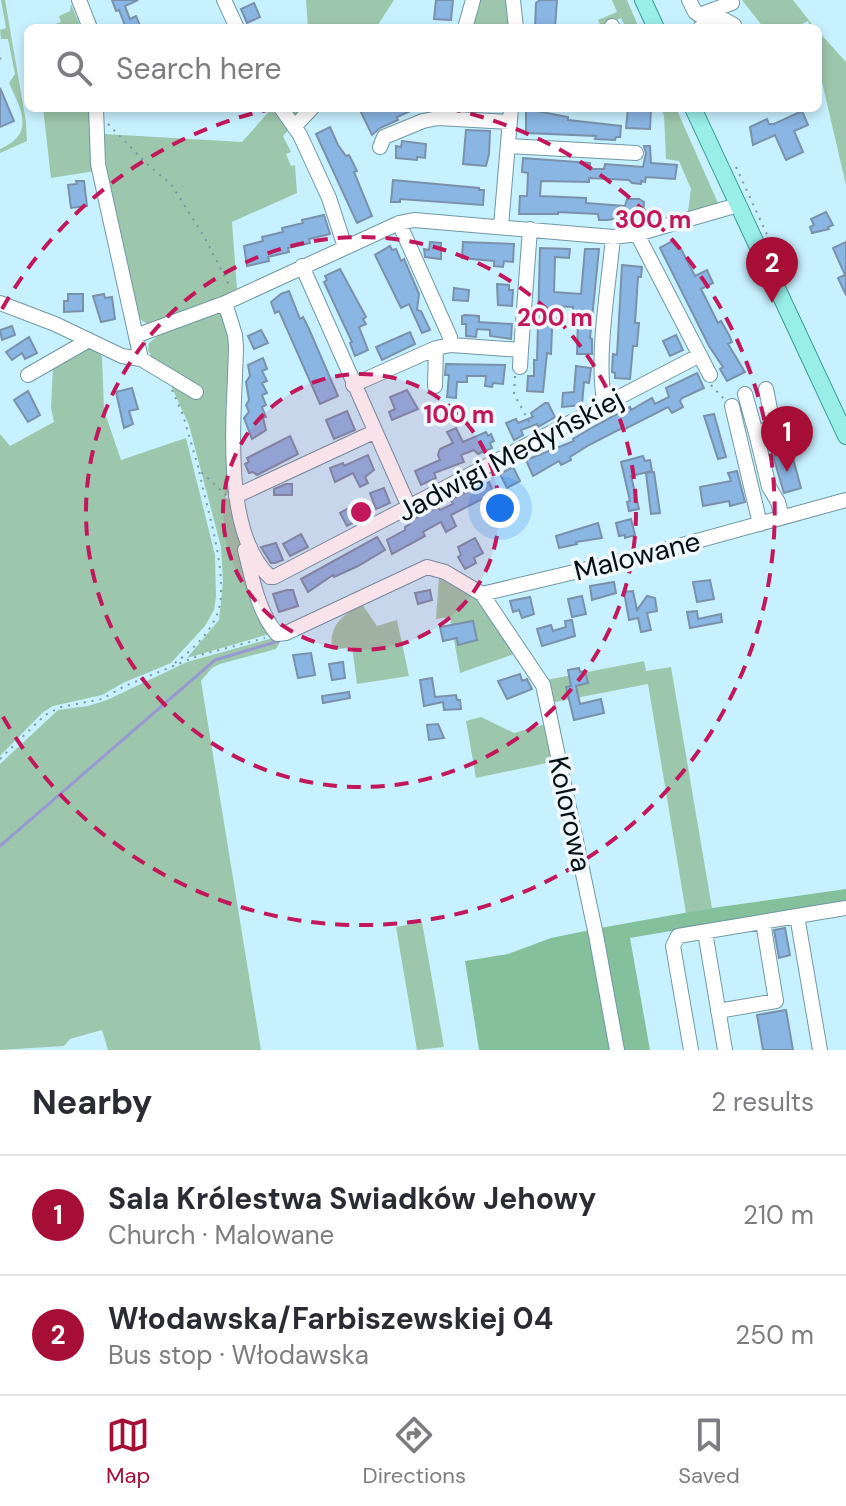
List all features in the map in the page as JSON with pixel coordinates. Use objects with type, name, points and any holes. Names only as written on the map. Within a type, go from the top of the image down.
[{"type":"main road","points":[[643,0],[654,24]]},
{"type":"main road","points":[[695,112],[846,436]]},
{"type":"street","points":[[79,0],[88,24]]},
{"type":"street","points":[[224,0],[235,24]]},
{"type":"street","points":[[466,24],[473,0]]},
{"type":"street","points":[[513,0],[516,24]]},
{"type":"street","points":[[689,0],[699,15],[732,3]]},
{"type":"street","points":[[708,24],[721,18],[732,24]]},
{"type":"street","points":[[284,112],[329,198],[345,247]]},
{"type":"street","points":[[294,127],[308,112]]},
{"type":"street","points":[[97,113],[98,164],[141,359]]},
{"type":"street","points":[[380,147],[384,137],[423,121],[487,114],[510,115],[501,226]]},
{"type":"street","points":[[508,146],[636,153]]},
{"type":"street","points":[[138,335],[229,301],[399,223],[414,220],[613,237],[637,234],[738,205]]},
{"type":"street","points":[[399,223],[450,337],[444,346],[435,386]]},
{"type":"street","points":[[518,367],[530,229]]},
{"type":"street","points":[[637,234],[710,380]]},
{"type":"street","points":[[605,405],[601,388],[602,361],[613,237]]},
{"type":"street","points":[[302,266],[409,507]]},
{"type":"street","name":"Jadwigi Medyńskiej","points":[[229,301],[236,347],[236,496],[250,546],[270,577],[700,355]]},
{"type":"street","points":[[0,303],[122,356],[141,359],[196,392]]},
{"type":"street","points":[[28,375],[89,340]]},
{"type":"street","points":[[353,385],[444,346],[521,350]]},
{"type":"street","points":[[757,437],[773,424],[766,389]]},
{"type":"street","points":[[745,394],[769,487],[782,517]]},
{"type":"street","points":[[732,406],[760,524]]},
{"type":"street","points":[[236,496],[374,432]]},
{"type":"street","name":"Malowane","points":[[482,594],[846,500]]},
{"type":"street","points":[[250,546],[245,550],[254,585],[269,625],[277,634],[298,628],[418,570],[433,568],[445,572],[482,594]]},
{"type":"street","name":"Kolorowa","points":[[482,594],[543,685],[617,1050]]},
{"type":"street","points":[[691,1050],[673,946],[678,936],[846,908]]},
{"type":"street","points":[[797,916],[820,1050]]},
{"type":"street","points":[[718,1011],[776,1001],[763,922]]},
{"type":"street","points":[[705,932],[725,1050]]},
{"type":"path","points":[[97,113],[171,184],[230,286],[229,301]]},
{"type":"path","points":[[518,367],[514,394],[536,435]]},
{"type":"path","points":[[165,374],[183,415],[199,470],[219,556],[220,597],[215,619],[190,652],[171,667]]},
{"type":"path","points":[[710,380],[715,392],[729,400],[732,406]]},
{"type":"path","points":[[199,470],[226,495],[236,496]]},
{"type":"path","points":[[0,759],[45,715],[61,707],[102,699],[125,686],[200,655],[277,634]]},
{"type":"green space","points":[[1,0],[5,0],[27,141],[0,153],[0,149],[11,143],[22,128],[21,112],[9,83],[15,74],[8,39],[1,39],[0,30],[6,28]]},
{"type":"green space","points":[[306,0],[394,0],[379,24],[308,24]]},
{"type":"green space","points":[[476,0],[507,0],[510,24],[469,24]]},
{"type":"green space","points":[[612,0],[627,0],[637,24],[624,24],[621,18],[600,24],[598,20],[617,12]]},
{"type":"green space","points":[[742,0],[793,0],[812,24],[808,21],[802,24],[761,24]]},
{"type":"green space","points":[[71,4],[79,24],[55,24],[61,22],[59,16],[70,11]]},
{"type":"green space","points":[[822,35],[846,62],[846,185],[822,82]]},
{"type":"green space","points":[[43,112],[91,112],[95,171],[51,178]]},
{"type":"green space","points":[[268,112],[305,112],[283,136],[291,152],[286,154],[291,166],[295,165],[297,193],[232,222],[237,289],[229,295],[149,325],[141,320],[135,308],[106,169],[104,134],[242,142]]},
{"type":"green space","points":[[662,112],[678,112],[718,203],[688,212],[691,189],[679,161],[666,159]]},
{"type":"green space","points":[[219,311],[230,328],[231,489],[225,497],[231,501],[248,580],[273,633],[187,658],[219,620],[223,582],[221,547],[189,425],[163,368],[148,350],[149,343],[160,334]]},
{"type":"green space","points":[[88,344],[102,356],[104,410],[121,460],[186,438],[215,555],[214,610],[205,626],[171,663],[102,695],[53,706],[42,713],[0,756],[0,434],[10,446],[54,422],[51,408],[53,364]]},
{"type":"green space","points":[[439,578],[482,603],[517,653],[460,673],[450,617],[436,619]]},
{"type":"green space","points":[[362,604],[377,626],[397,620],[409,676],[357,684],[352,647],[332,650],[338,622]]},
{"type":"green space","points":[[273,638],[280,642],[276,649],[220,664],[201,681],[261,1050],[108,1050],[102,1030],[70,1039],[64,1046],[0,1050],[0,764],[58,710],[107,700],[187,662]]},
{"type":"green space","points":[[644,661],[646,671],[671,667],[712,908],[686,913],[648,684],[550,703],[546,680]]},
{"type":"green space","points":[[481,717],[514,733],[553,722],[561,760],[476,778],[466,721]]},
{"type":"green space","points":[[846,889],[846,901],[630,938],[650,1050],[479,1050],[465,961],[508,954],[551,938],[600,928]]},
{"type":"green space","points":[[422,922],[444,1047],[417,1050],[396,927]]},
{"type":"building","points":[[112,0],[138,0],[125,6],[130,19],[136,16],[139,24],[124,24],[119,10],[116,11]]},
{"type":"building","points":[[436,0],[453,0],[451,20],[434,19]]},
{"type":"building","points":[[540,0],[557,0],[555,24],[535,24],[536,3]]},
{"type":"building","points":[[254,3],[260,17],[247,23],[241,9]]},
{"type":"building","points":[[0,88],[14,121],[0,127]]},
{"type":"building","points":[[361,112],[408,112],[397,117],[398,120],[372,135]]},
{"type":"building","points":[[526,112],[621,126],[620,137],[615,140],[595,139],[596,136],[526,133]]},
{"type":"building","points":[[628,112],[651,112],[650,129],[626,128]]},
{"type":"building","points":[[802,112],[808,125],[794,131],[803,152],[786,160],[775,135],[753,145],[750,127],[767,119],[769,124]]},
{"type":"building","points":[[330,127],[338,145],[346,156],[349,155],[357,171],[354,172],[372,216],[357,223],[316,134]]},
{"type":"building","points":[[466,130],[490,131],[486,166],[463,164]]},
{"type":"building","points":[[402,141],[426,144],[425,158],[396,158],[396,146],[401,147]]},
{"type":"building","points":[[644,146],[650,146],[651,163],[677,165],[675,179],[646,177],[641,184],[629,180],[589,178],[589,182],[541,181],[540,196],[586,198],[586,203],[625,206],[627,199],[639,199],[644,202],[643,214],[615,212],[614,219],[599,220],[598,214],[519,214],[520,196],[527,196],[528,173],[522,172],[523,158],[590,163],[590,169],[604,169],[605,164],[643,167]]},
{"type":"building","points":[[393,180],[479,188],[484,190],[483,205],[400,199],[400,202],[391,202]]},
{"type":"building","points":[[76,181],[84,181],[87,206],[71,208],[68,185],[77,184]]},
{"type":"building","points":[[826,212],[833,225],[812,233],[810,227],[814,225],[811,219]]},
{"type":"building","points":[[324,215],[330,234],[288,248],[289,252],[268,257],[269,261],[247,266],[244,246],[263,241],[262,237],[283,232],[282,228],[303,223],[302,220]]},
{"type":"building","points":[[674,240],[695,276],[707,270],[713,283],[701,289],[718,323],[721,321],[729,335],[732,342],[728,344],[745,372],[727,381],[720,369],[723,367],[709,346],[660,248]]},
{"type":"building","points":[[430,242],[441,243],[441,259],[425,257],[424,249],[429,250]]},
{"type":"building","points":[[463,242],[514,244],[513,262],[504,261],[503,267],[494,266],[494,261],[462,258]]},
{"type":"building","points":[[846,242],[846,295],[838,278],[845,275],[833,248]]},
{"type":"building","points":[[390,246],[392,250],[396,249],[401,261],[404,259],[419,294],[417,310],[421,311],[430,330],[422,333],[409,304],[401,308],[375,255]]},
{"type":"building","points":[[540,248],[570,249],[569,258],[555,257],[554,292],[581,294],[585,249],[599,249],[590,338],[592,354],[577,354],[578,317],[573,316],[573,307],[553,306],[551,354],[547,353],[543,392],[527,391],[528,376],[534,376],[534,360],[537,360]]},
{"type":"building","points":[[622,265],[642,267],[641,277],[638,277],[635,323],[639,323],[637,346],[633,346],[630,379],[615,378],[612,372],[613,354],[617,355]]},
{"type":"building","points":[[340,269],[366,317],[363,319],[366,324],[359,327],[368,350],[355,356],[352,342],[324,282],[327,280],[325,276]]},
{"type":"building","points":[[497,284],[509,285],[509,290],[513,290],[512,306],[498,305]]},
{"type":"building","points":[[454,288],[469,290],[468,301],[453,300]]},
{"type":"building","points":[[289,291],[338,396],[320,404],[279,311],[275,313],[271,302]]},
{"type":"building","points":[[68,294],[83,294],[83,311],[64,312]]},
{"type":"building","points":[[104,294],[105,298],[112,297],[115,319],[101,322],[93,296]]},
{"type":"building","points":[[462,316],[479,316],[479,322],[512,324],[511,339],[490,336],[490,330],[477,329],[476,337],[466,336],[466,324],[462,324]]},
{"type":"building","points":[[12,326],[15,335],[2,340],[0,330]]},
{"type":"building","points":[[261,330],[268,343],[254,349],[248,336]]},
{"type":"building","points":[[410,332],[415,344],[382,360],[376,347]]},
{"type":"building","points":[[676,335],[683,350],[670,356],[663,341]]},
{"type":"building","points":[[29,337],[37,353],[25,359],[22,353],[12,360],[6,352]]},
{"type":"building","points":[[263,358],[267,369],[262,371],[267,381],[262,383],[267,393],[262,395],[266,405],[262,407],[266,430],[252,439],[244,418],[249,412],[246,405],[249,400],[246,382],[250,376],[248,365]]},
{"type":"building","points":[[446,364],[505,365],[503,384],[485,386],[486,376],[467,376],[467,382],[457,382],[456,398],[447,397],[449,375],[445,375]]},
{"type":"building","points":[[576,366],[591,368],[589,383],[584,382],[582,405],[562,407],[563,393],[574,392]]},
{"type":"building","points":[[697,373],[704,388],[682,398],[683,407],[672,413],[668,407],[622,428],[589,445],[570,457],[571,460],[561,465],[559,461],[533,476],[526,460],[574,441],[630,407],[631,410],[652,398],[655,404],[669,397],[666,388]]},
{"type":"building","points":[[132,388],[138,409],[129,411],[133,424],[124,428],[116,392]]},
{"type":"building","points":[[407,390],[418,409],[392,420],[389,412],[395,409],[390,397]]},
{"type":"building","points":[[28,391],[40,415],[28,422],[14,400]]},
{"type":"building","points":[[548,403],[555,417],[538,427],[537,424],[521,430],[523,435],[514,440],[506,423],[516,419],[518,423],[533,417],[531,413]]},
{"type":"building","points":[[347,411],[355,430],[334,439],[326,420]]},
{"type":"building","points":[[714,414],[726,457],[718,459],[704,416]]},
{"type":"building","points":[[456,428],[463,442],[486,432],[488,436],[491,434],[494,441],[490,443],[492,448],[478,454],[474,450],[461,455],[464,462],[434,473],[436,478],[421,485],[415,471],[440,460],[440,449],[453,443],[447,432]]},
{"type":"building","points":[[290,436],[298,454],[257,475],[249,473],[245,464],[249,462],[247,458]]},
{"type":"building","points":[[791,451],[801,488],[784,493],[773,456]]},
{"type":"building","points":[[368,455],[374,470],[365,477],[368,483],[360,487],[353,473],[335,482],[330,468],[343,463],[344,466]]},
{"type":"building","points":[[643,456],[645,461],[650,460],[652,471],[631,476],[639,509],[629,511],[627,502],[630,501],[621,462]]},
{"type":"building","points":[[513,467],[520,481],[507,488],[500,474]]},
{"type":"building","points":[[737,471],[745,502],[730,506],[729,501],[703,506],[700,487],[731,481],[728,473]]},
{"type":"building","points":[[654,472],[660,513],[651,514],[646,473]]},
{"type":"building","points":[[489,482],[493,491],[490,495],[451,515],[456,526],[446,532],[441,522],[423,532],[425,536],[392,554],[387,540],[405,530],[409,521],[438,507],[440,510],[453,504],[451,500]]},
{"type":"building","points":[[292,484],[292,495],[274,495],[274,489]]},
{"type":"building","points":[[384,488],[390,503],[376,509],[370,493]]},
{"type":"building","points":[[354,505],[356,509],[360,507],[364,514],[347,526],[340,513]]},
{"type":"building","points":[[631,519],[635,535],[619,536],[616,523]]},
{"type":"building","points":[[598,523],[602,538],[559,548],[556,536]]},
{"type":"building","points":[[301,534],[308,547],[290,556],[283,544]]},
{"type":"building","points":[[377,537],[385,550],[358,566],[333,575],[308,592],[301,579]]},
{"type":"building","points":[[475,538],[483,553],[474,558],[476,563],[465,569],[458,557],[461,555],[458,547]]},
{"type":"building","points":[[276,543],[283,560],[271,563],[261,547]]},
{"type":"building","points":[[710,580],[714,599],[697,602],[693,582]]},
{"type":"building","points":[[614,582],[616,593],[592,600],[590,586]]},
{"type":"building","points":[[293,590],[298,606],[279,612],[273,594]]},
{"type":"building","points":[[430,590],[432,600],[418,604],[415,593]]},
{"type":"building","points":[[633,591],[637,610],[647,596],[655,598],[657,611],[647,613],[651,630],[641,632],[638,618],[629,620],[624,592]]},
{"type":"building","points":[[582,596],[586,614],[572,617],[568,599]]},
{"type":"building","points":[[530,597],[534,614],[522,618],[519,610],[513,612],[510,601]]},
{"type":"building","points":[[697,611],[698,619],[721,614],[722,622],[690,628],[687,612]]},
{"type":"building","points":[[572,620],[575,636],[542,646],[537,629],[551,625],[553,631],[566,627],[565,621]]},
{"type":"building","points":[[473,621],[477,640],[458,645],[457,638],[443,641],[440,627]]},
{"type":"building","points":[[311,653],[315,675],[298,678],[293,655]]},
{"type":"building","points":[[343,662],[345,678],[332,680],[329,664]]},
{"type":"building","points":[[579,668],[580,672],[585,671],[588,683],[576,686],[580,704],[601,699],[604,713],[574,720],[566,687],[571,686],[568,670]]},
{"type":"building","points":[[520,674],[522,681],[527,679],[532,689],[507,699],[498,681]]},
{"type":"building","points":[[432,678],[435,697],[456,695],[461,709],[444,710],[443,702],[424,706],[420,680]]},
{"type":"building","points":[[349,692],[350,698],[323,703],[322,696]]},
{"type":"building","points":[[438,724],[444,738],[429,740],[427,725]]},
{"type":"building","points":[[785,928],[790,955],[779,958],[774,930]]},
{"type":"building","points":[[786,1010],[793,1050],[763,1050],[757,1015]]},
{"type":"waterway","points":[[0,846],[215,660],[279,641]]},
{"type":"place","name":"Włodawska/Farbiszewskiej 04","points":[[772,303]]},
{"type":"place","name":"Sala Królestwa Swiadków Jehowy","points":[[787,472]]}]
